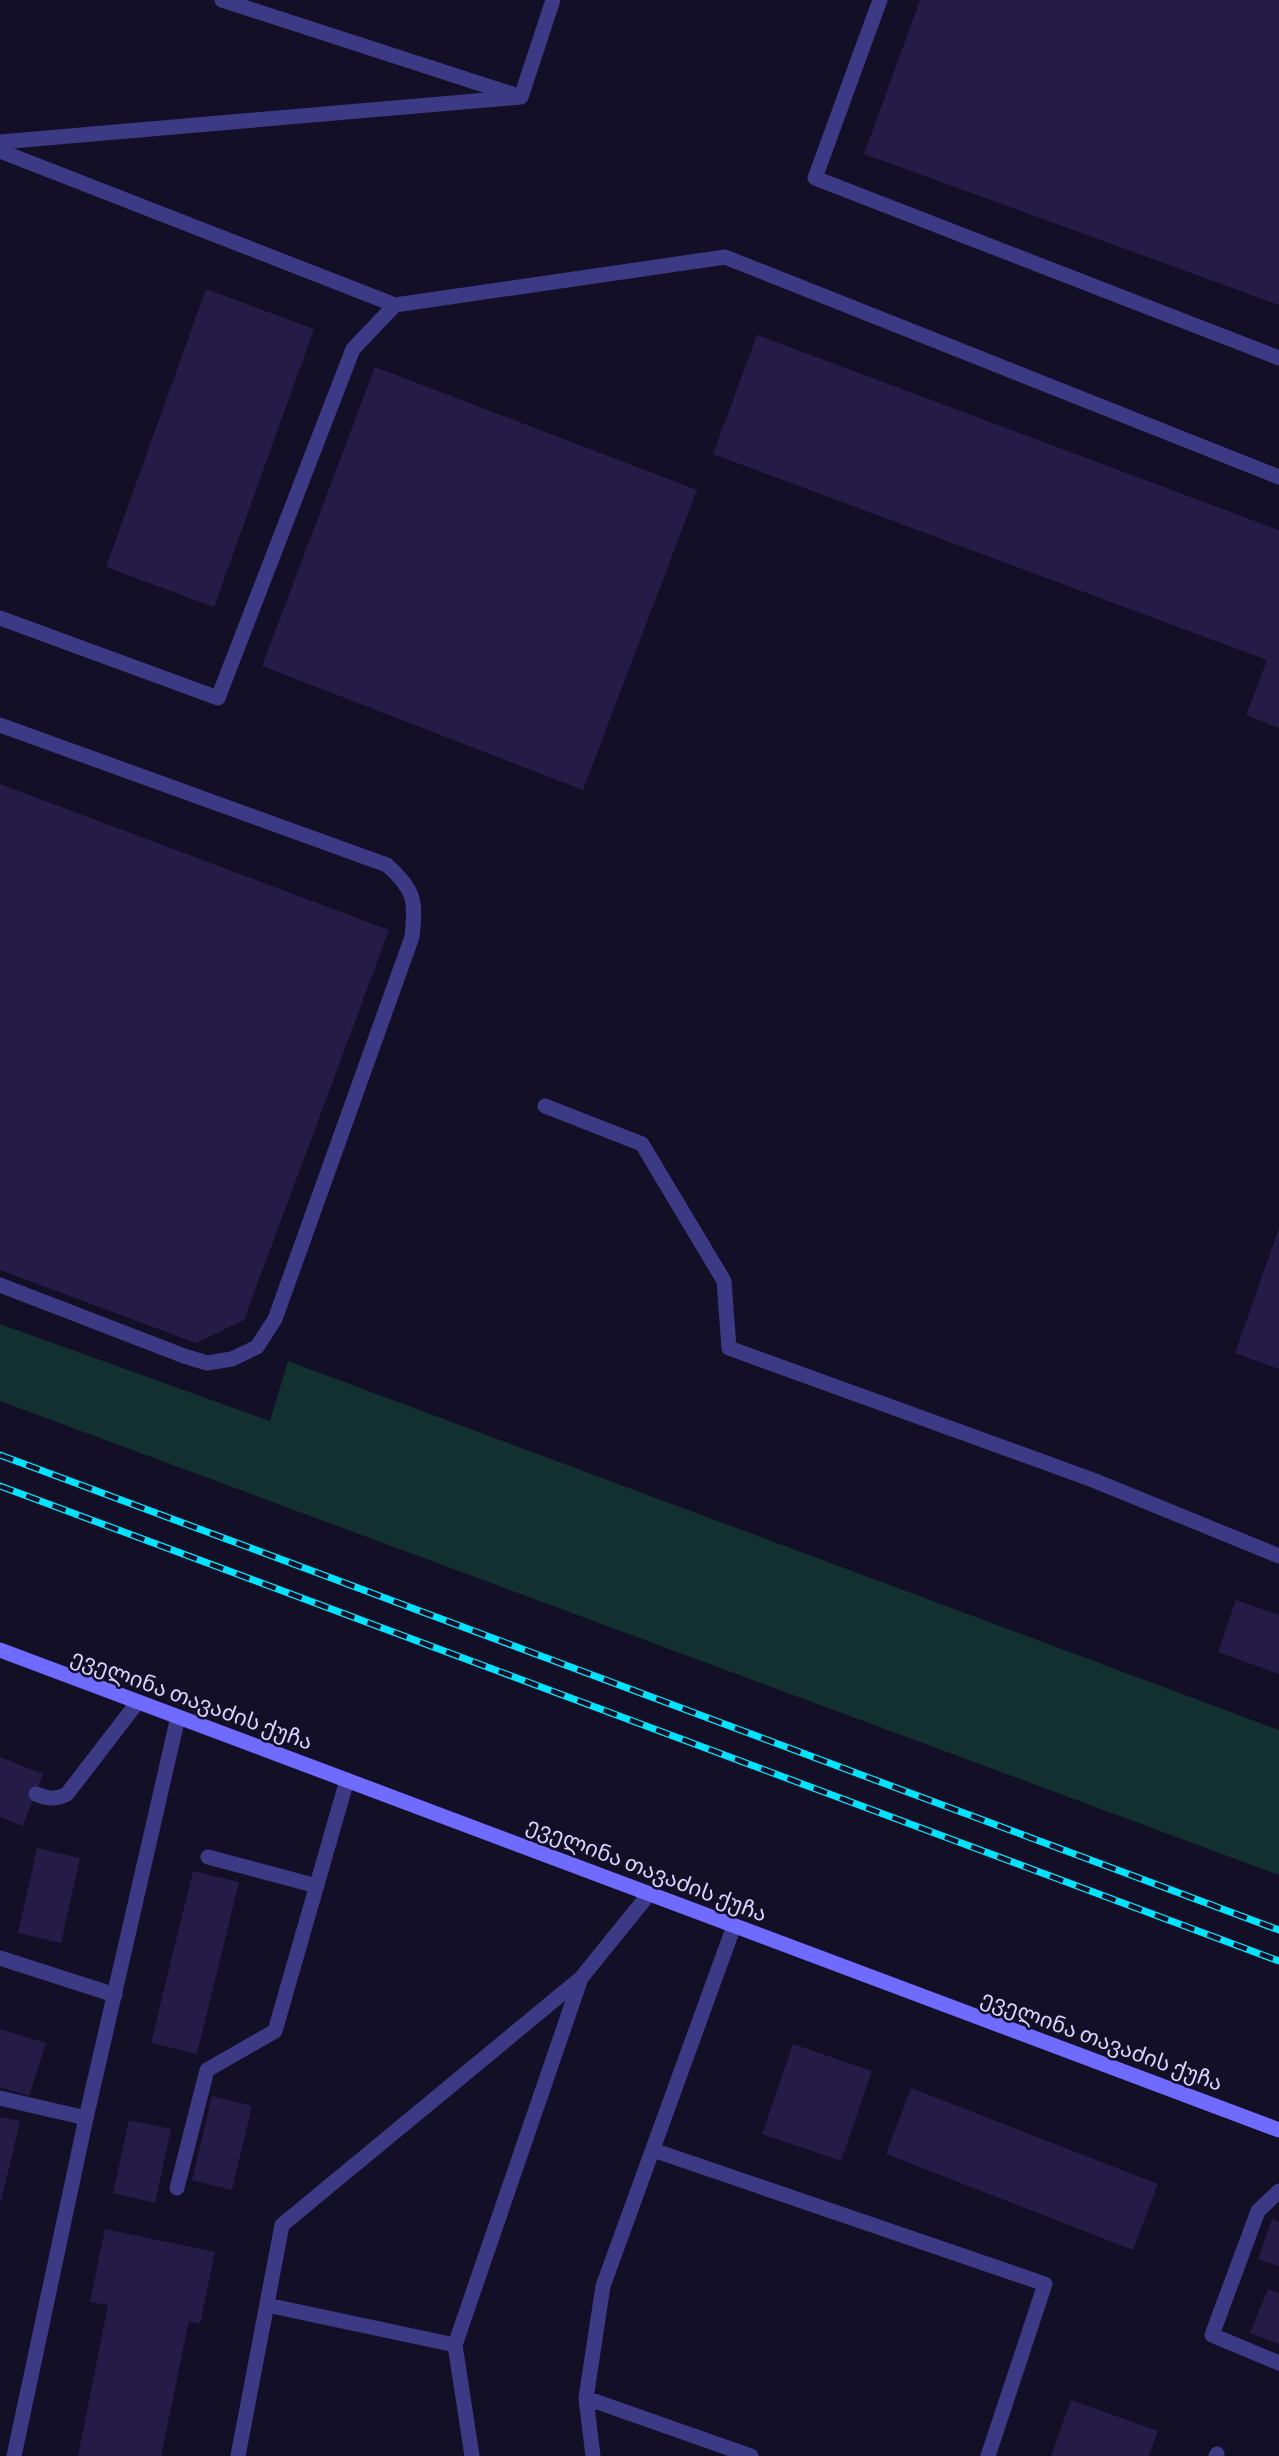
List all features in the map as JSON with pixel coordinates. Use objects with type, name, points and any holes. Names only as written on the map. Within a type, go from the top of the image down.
[{"type":"main road","name":"ეველინა თავაძის ქუჩა","points":[[0,1650],[1279,2130]]},
{"type":"street","points":[[222,0],[520,97]]},
{"type":"street","points":[[520,97],[553,0]]},
{"type":"street","points":[[880,0],[815,178],[1279,358]]},
{"type":"street","points":[[0,142],[520,97]]},
{"type":"street","points":[[0,151],[395,304],[725,257],[1279,477]]},
{"type":"street","points":[[0,618],[218,698],[353,349],[395,304]]},
{"type":"street","points":[[0,725],[387,865],[404,881],[415,906],[412,937],[352,1106],[275,1319],[257,1347],[232,1359],[207,1362],[184,1356],[0,1285]]},
{"type":"street","points":[[545,1106],[642,1144],[724,1281],[729,1348],[1093,1480],[1279,1556]]},
{"type":"street","points":[[36,1794],[48,1799],[57,1799],[67,1794],[137,1702]]},
{"type":"street","points":[[14,2456],[86,2118],[178,1717]]},
{"type":"street","points":[[177,2188],[207,2070],[275,2031],[347,1780]]},
{"type":"street","points":[[208,1857],[317,1886]]},
{"type":"street","points":[[238,2456],[282,2225],[581,1978],[649,1894]]},
{"type":"street","points":[[593,2456],[586,2398],[603,2286],[734,1926]]},
{"type":"street","points":[[0,1959],[115,1995]]},
{"type":"street","points":[[472,2456],[455,2344],[581,1978]]},
{"type":"street","points":[[0,2098],[86,2118]]},
{"type":"street","points":[[653,2150],[1045,2284],[988,2456]]},
{"type":"street","points":[[1279,2191],[1258,2211],[1212,2335],[1279,2363]]},
{"type":"street","points":[[267,2305],[455,2344]]},
{"type":"street","points":[[586,2398],[751,2456]]},
{"type":"green space","points":[[0,1324],[270,1421],[288,1361],[1279,1730],[1279,1875],[0,1401]]},
{"type":"building","points":[[920,0],[1279,0],[1279,305],[864,154]]},
{"type":"building","points":[[206,289],[314,329],[214,607],[106,567]]},
{"type":"building","points":[[757,335],[1279,530],[1279,728],[1246,715],[1267,660],[713,454]]},
{"type":"building","points":[[375,367],[697,490],[583,790],[262,666]]},
{"type":"building","points":[[0,784],[389,930],[244,1320],[196,1343],[0,1270]]},
{"type":"building","points":[[1279,1228],[1279,1369],[1235,1353]]},
{"type":"building","points":[[1236,1600],[1279,1615],[1279,1674],[1218,1652]]},
{"type":"building","points":[[0,1757],[43,1774],[23,1826],[0,1817]]},
{"type":"building","points":[[37,1848],[80,1858],[61,1943],[18,1933]]},
{"type":"building","points":[[193,1871],[239,1882],[197,2054],[151,2043]]},
{"type":"building","points":[[0,2029],[46,2043],[29,2096],[0,2087]]},
{"type":"building","points":[[793,2044],[872,2071],[841,2161],[762,2134]]},
{"type":"building","points":[[911,2088],[1158,2184],[1133,2250],[886,2154]]},
{"type":"building","points":[[212,2096],[252,2106],[232,2190],[192,2180]]},
{"type":"building","points":[[0,2117],[20,2121],[1,2202],[0,2202]]},
{"type":"building","points":[[129,2120],[171,2129],[155,2203],[113,2193]]},
{"type":"building","points":[[1272,2219],[1279,2222],[1279,2266],[1258,2259]]},
{"type":"building","points":[[105,2229],[215,2252],[200,2324],[189,2321],[161,2456],[78,2456],[108,2305],[90,2302]]},
{"type":"building","points":[[1268,2289],[1279,2293],[1279,2344],[1250,2333]]},
{"type":"building","points":[[1071,2400],[1158,2431],[1149,2456],[1051,2456]]},
{"type":"railway","points":[[0,1455],[1279,1930]]},
{"type":"railway","points":[[0,1486],[1279,1961]]}]
